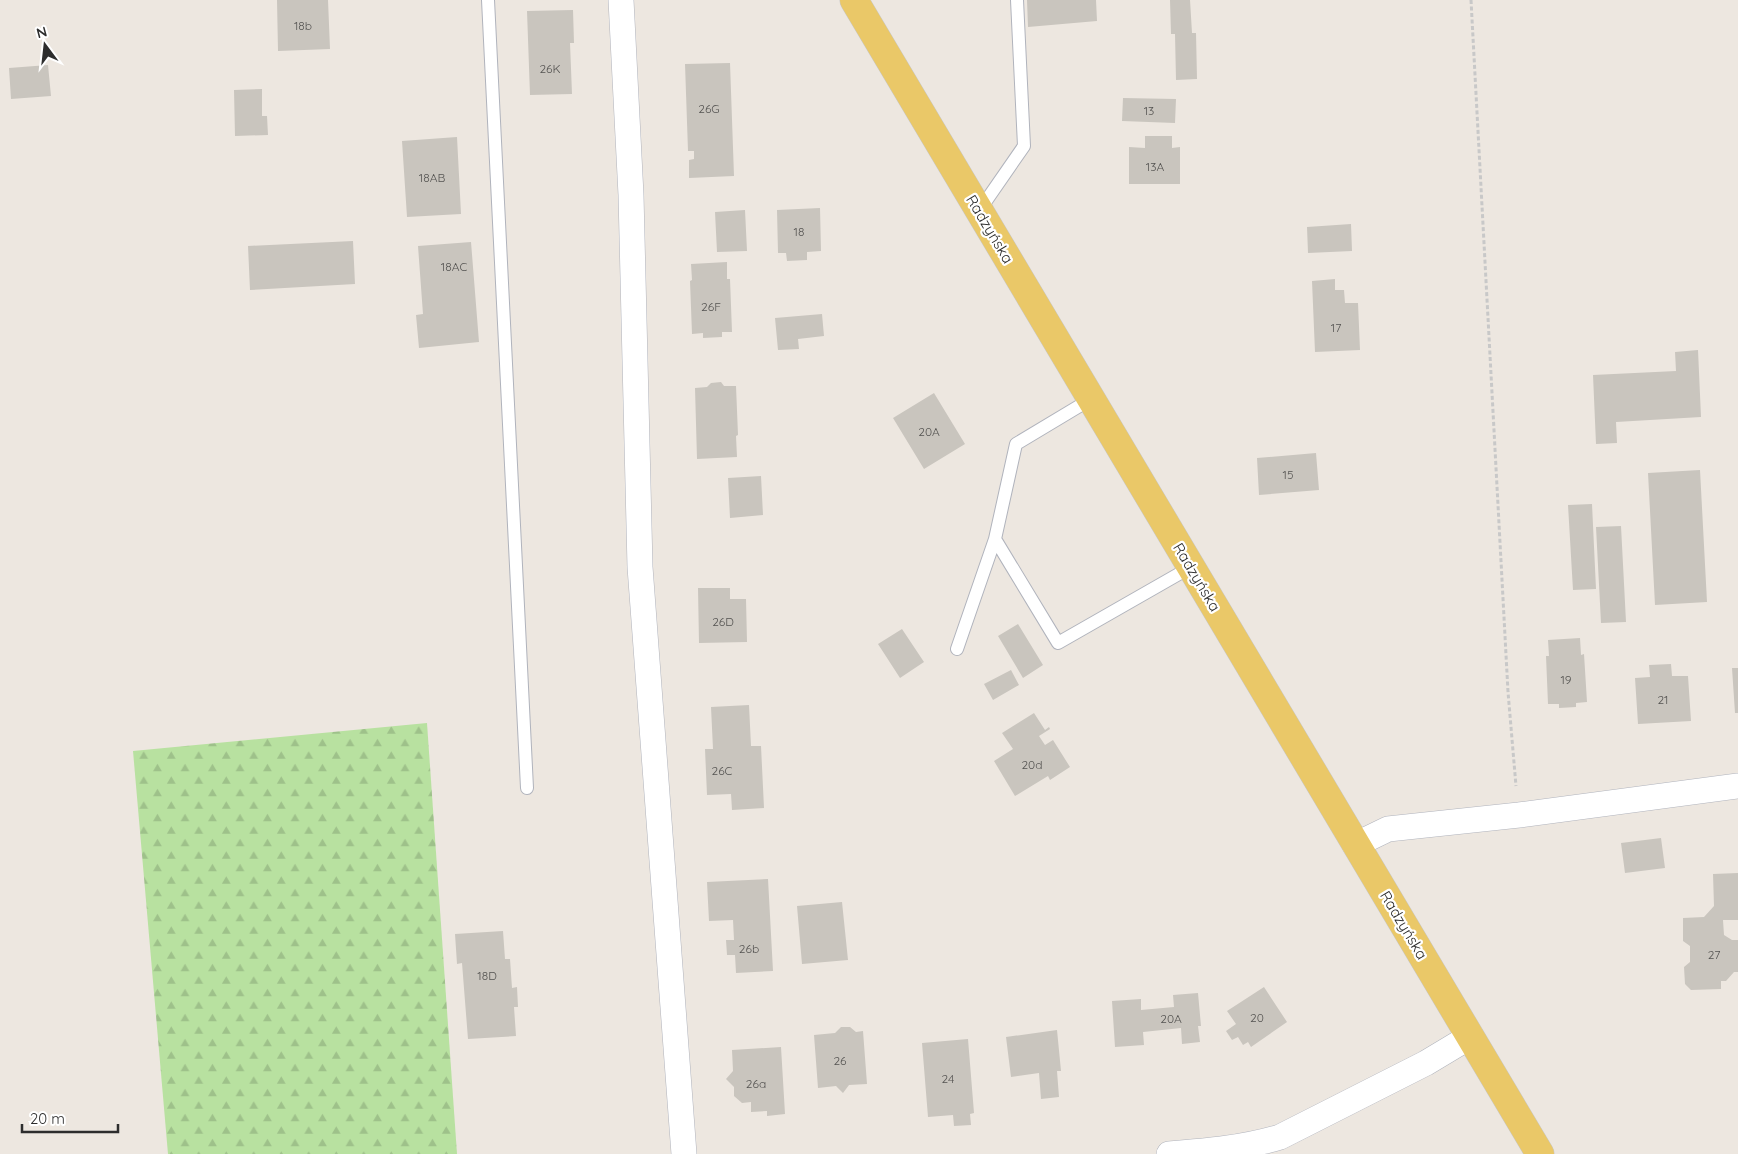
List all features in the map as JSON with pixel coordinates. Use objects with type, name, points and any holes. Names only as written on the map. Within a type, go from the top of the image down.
[{"type":"main road","name":"Radzyńska","points":[[854,0],[1539,1153]]},
{"type":"street","points":[[622,0],[630,195],[640,567],[684,1154]]},
{"type":"street","points":[[1355,845],[1388,829],[1519,815],[1738,786]]},
{"type":"street","points":[[1169,1154],[1225,1149],[1256,1144],[1280,1137],[1426,1063],[1470,1036]]},
{"type":"lane","points":[[488,0],[527,788]]},
{"type":"lane","points":[[979,211],[1024,146],[1017,0]]},
{"type":"lane","points":[[957,649],[995,539],[1016,444],[1091,400]]},
{"type":"lane","points":[[995,539],[1058,643],[1190,567]]},
{"type":"path","points":[[1471,0],[1508,692],[1519,815]]},
{"type":"green space","points":[[427,723],[457,1154],[168,1154],[133,751]]},
{"type":"building","points":[[277,0],[328,0],[330,49],[278,51]]},
{"type":"building","points":[[1027,0],[1096,0],[1097,21],[1028,27]]},
{"type":"building","points":[[1170,0],[1190,0],[1192,33],[1196,33],[1197,79],[1176,80],[1175,34],[1171,34]]},
{"type":"building","points":[[573,10],[574,43],[570,43],[572,94],[530,95],[527,11]]},
{"type":"building","points":[[730,63],[734,176],[689,178],[689,160],[694,159],[694,151],[688,151],[685,64]]},
{"type":"building","points":[[48,65],[51,96],[11,99],[9,68]]},
{"type":"building","points":[[262,89],[262,116],[267,116],[268,135],[235,136],[234,90]]},
{"type":"building","points":[[1123,98],[1176,99],[1175,123],[1122,121]]},
{"type":"building","points":[[1145,136],[1172,136],[1172,148],[1180,147],[1180,184],[1129,184],[1129,147],[1145,148]]},
{"type":"building","points":[[457,137],[461,214],[407,217],[402,141]]},
{"type":"building","points":[[820,208],[821,251],[807,252],[807,260],[787,261],[786,253],[778,253],[777,210]]},
{"type":"building","points":[[745,210],[747,251],[717,252],[715,212]]},
{"type":"building","points":[[1351,224],[1352,251],[1308,253],[1307,227]]},
{"type":"building","points":[[353,241],[355,284],[250,290],[248,246]]},
{"type":"building","points":[[471,242],[479,342],[419,348],[416,315],[423,314],[418,246]]},
{"type":"building","points":[[727,262],[727,279],[730,279],[732,332],[722,332],[722,337],[703,338],[703,333],[692,334],[691,264]]},
{"type":"building","points":[[1335,279],[1335,290],[1344,290],[1345,303],[1358,303],[1360,350],[1315,352],[1312,281]]},
{"type":"building","points":[[822,314],[824,336],[798,339],[799,349],[778,350],[775,318]]},
{"type":"building","points":[[1698,350],[1701,417],[1616,422],[1617,443],[1596,444],[1593,375],[1676,371],[1675,352]]},
{"type":"building","points":[[721,382],[724,386],[736,386],[737,457],[697,459],[695,388],[707,387],[711,383]]},
{"type":"building","points":[[934,393],[965,444],[924,469],[893,418]]},
{"type":"building","points":[[1316,453],[1319,490],[1259,495],[1257,458]]},
{"type":"building","points":[[1700,470],[1707,602],[1655,605],[1648,473]]},
{"type":"building","points":[[761,476],[763,515],[730,518],[728,478]]},
{"type":"building","points":[[1592,504],[1596,589],[1573,590],[1568,505]]},
{"type":"building","points":[[1621,526],[1626,622],[1601,623],[1596,527]]},
{"type":"building","points":[[698,588],[730,588],[730,599],[746,599],[747,642],[699,643]]},
{"type":"building","points":[[1018,624],[1043,665],[1023,678],[998,636]]},
{"type":"building","points":[[902,629],[924,662],[900,678],[878,644]]},
{"type":"building","points":[[1580,638],[1581,655],[1584,654],[1587,702],[1576,703],[1576,707],[1559,708],[1559,704],[1548,704],[1546,656],[1549,656],[1548,640]]},
{"type":"building","points":[[1671,664],[1672,676],[1688,676],[1691,721],[1638,724],[1635,678],[1650,677],[1649,665]]},
{"type":"building","points":[[1732,668],[1738,668],[1738,713],[1735,713]]},
{"type":"building","points":[[1011,670],[1019,685],[993,700],[984,684]]},
{"type":"building","points":[[749,705],[751,746],[761,746],[764,808],[732,810],[731,794],[707,795],[705,749],[713,749],[711,707]]},
{"type":"building","points":[[1034,713],[1045,730],[1049,727],[1050,729],[1039,736],[1045,745],[1053,740],[1070,767],[1050,780],[1048,776],[1015,796],[994,761],[1013,749],[1002,733]]},
{"type":"building","points":[[1661,838],[1665,868],[1625,873],[1621,843]]},
{"type":"building","points":[[1738,873],[1738,920],[1723,920],[1724,935],[1732,940],[1738,940],[1738,972],[1734,972],[1726,981],[1721,981],[1721,989],[1691,990],[1685,984],[1684,967],[1690,962],[1690,946],[1683,941],[1683,918],[1704,917],[1714,906],[1713,874]]},
{"type":"building","points":[[768,879],[773,971],[736,973],[735,955],[727,955],[726,940],[734,940],[733,920],[709,921],[707,882]]},
{"type":"building","points":[[842,902],[848,960],[802,964],[797,906]]},
{"type":"building","points":[[503,931],[505,959],[510,959],[512,988],[517,987],[518,1007],[514,1007],[516,1036],[468,1039],[462,963],[457,964],[455,934]]},
{"type":"building","points":[[1264,987],[1287,1022],[1251,1047],[1248,1042],[1243,1045],[1238,1037],[1232,1040],[1226,1031],[1236,1024],[1227,1011]]},
{"type":"building","points":[[1198,993],[1201,1026],[1198,1026],[1200,1042],[1182,1044],[1181,1028],[1143,1032],[1144,1045],[1115,1047],[1112,1001],[1141,999],[1141,1010],[1174,1007],[1173,995]]},
{"type":"building","points":[[841,1027],[850,1027],[856,1032],[863,1031],[867,1084],[849,1085],[843,1093],[836,1086],[818,1088],[814,1035],[835,1033]]},
{"type":"building","points":[[1057,1030],[1061,1071],[1057,1071],[1059,1097],[1041,1099],[1039,1073],[1011,1077],[1006,1037]]},
{"type":"building","points":[[968,1039],[974,1113],[970,1114],[971,1125],[954,1126],[953,1115],[928,1117],[922,1043]]},
{"type":"building","points":[[781,1047],[785,1114],[767,1116],[767,1111],[751,1112],[751,1102],[742,1103],[734,1096],[734,1087],[726,1079],[733,1071],[732,1050]]}]
